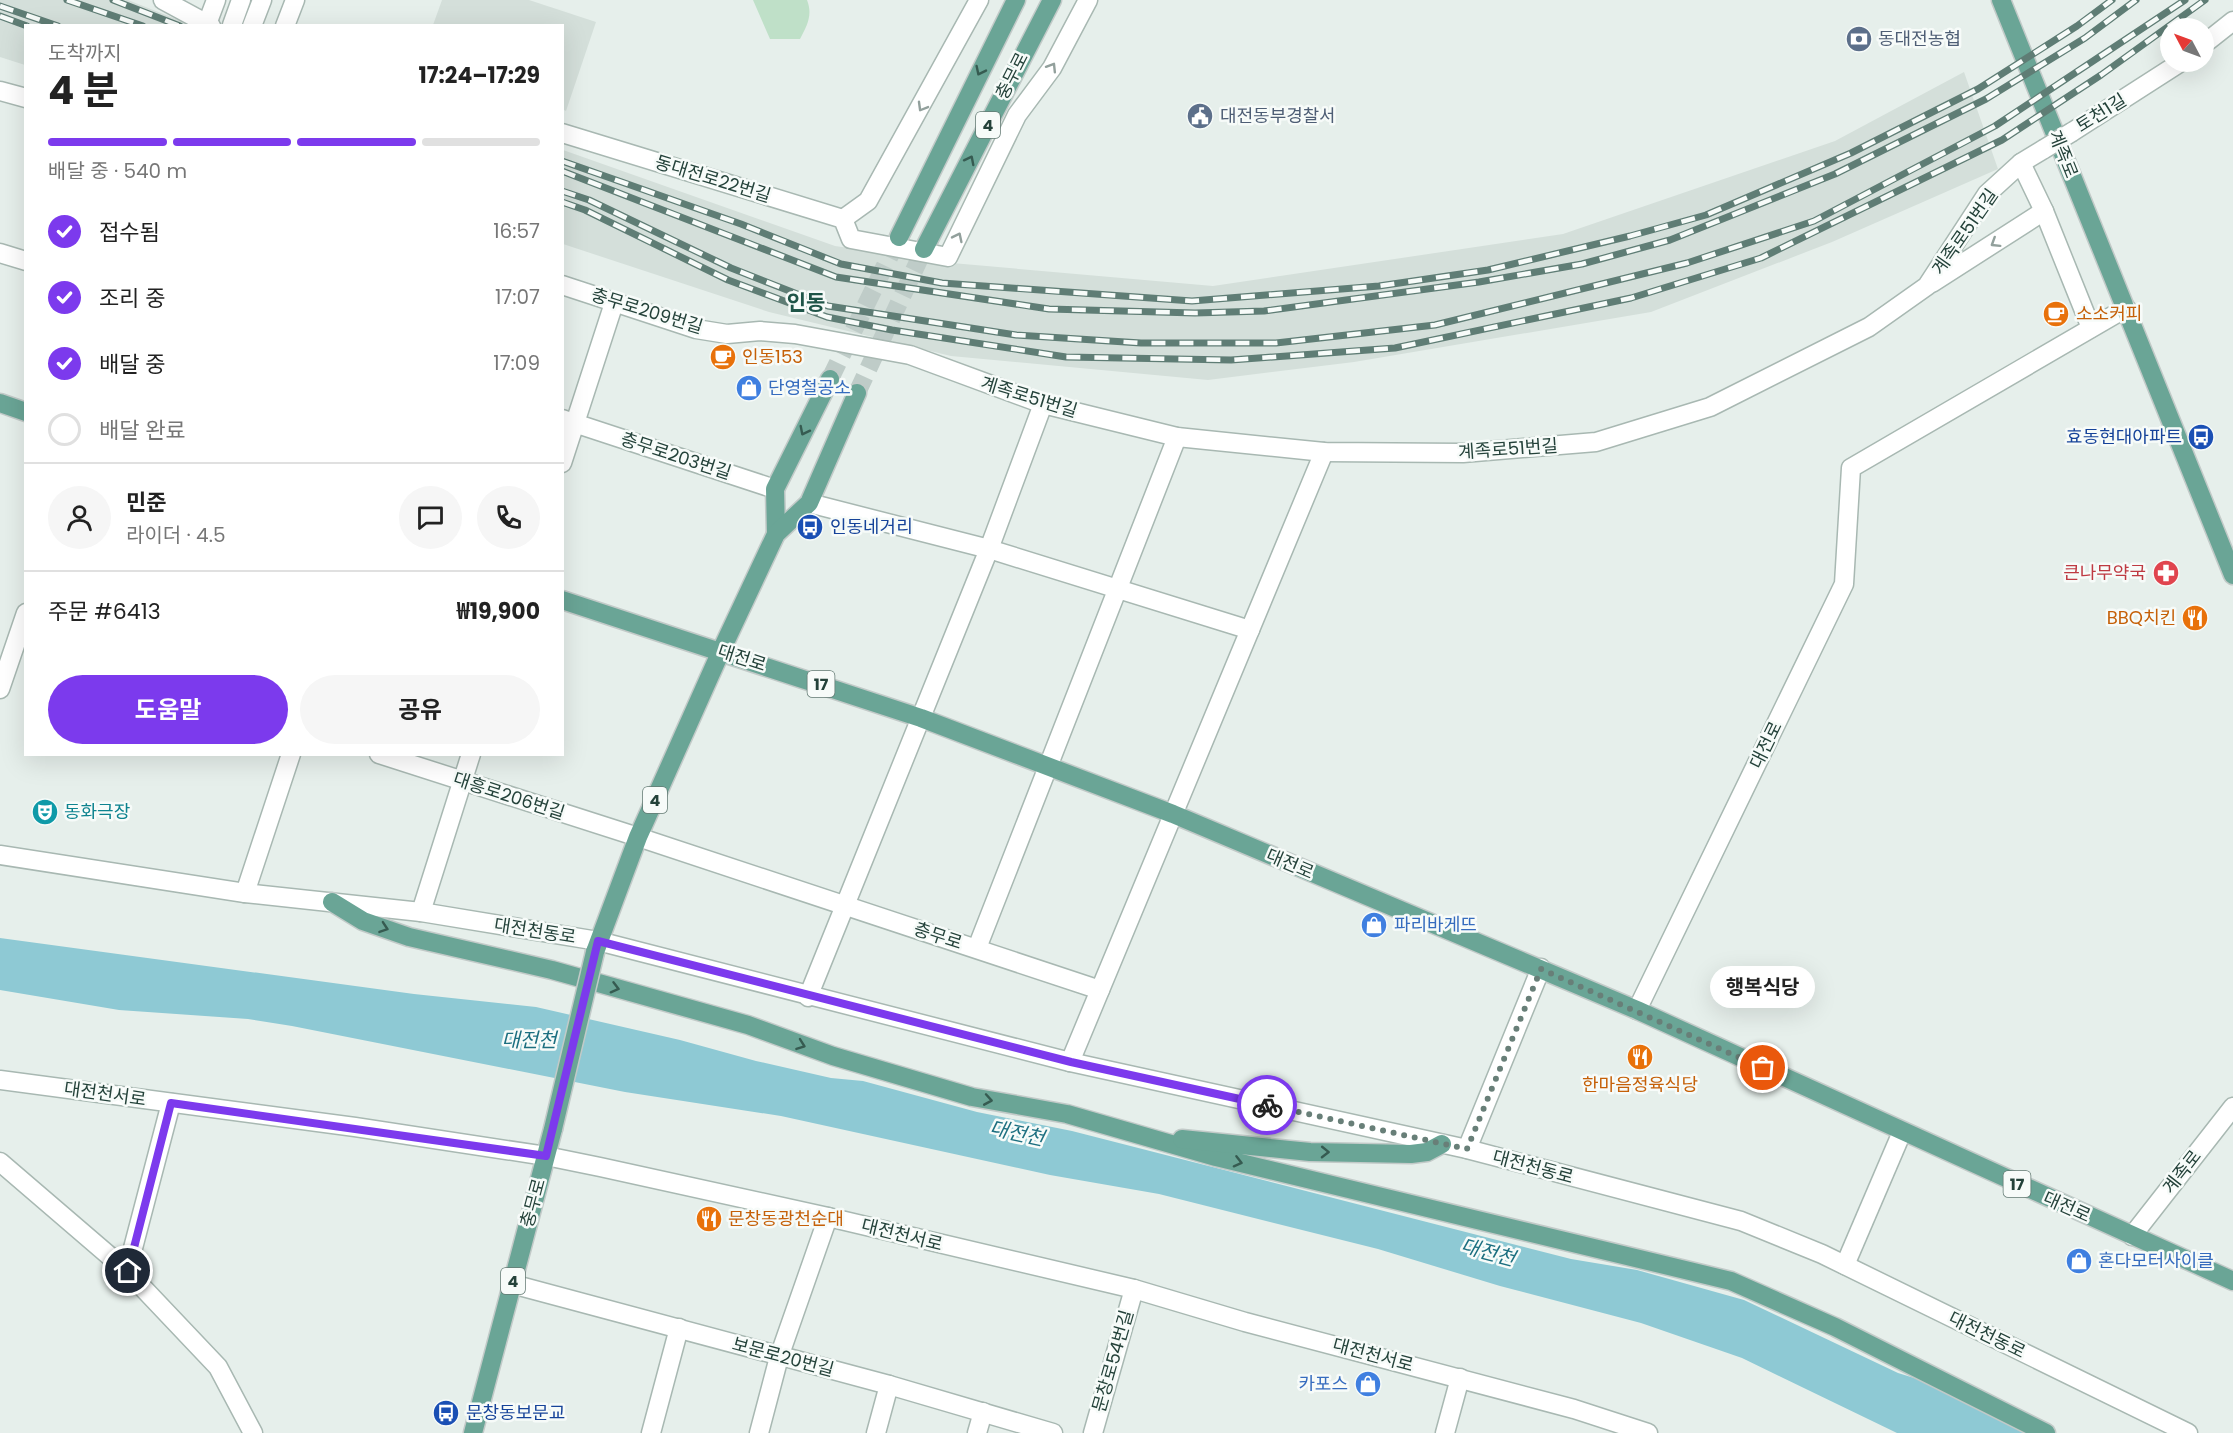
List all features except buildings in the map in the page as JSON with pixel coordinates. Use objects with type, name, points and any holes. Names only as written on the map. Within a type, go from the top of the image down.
[{"type":"main road","name":"충무로","points":[[898,237],[1016,0]]},
{"type":"main road","name":"충무로","points":[[924,249],[1052,0]]},
{"type":"main road","name":"계족로","points":[[2001,0],[2233,574]]},
{"type":"main road","name":"충무로","points":[[776,534],[775,489],[831,379]]},
{"type":"main road","name":"충무로","points":[[473,1433],[553,1129],[596,946],[638,837],[776,534],[809,503],[857,393]]},
{"type":"main road","points":[[0,404],[24,411]]},
{"type":"main road","name":"대전로","points":[[564,601],[921,718],[1173,814],[1637,1010],[2233,1281]]},
{"type":"main road","points":[[332,902],[363,921],[409,937],[552,970],[747,1025],[865,1067],[962,1095],[1068,1114],[1142,1137],[1342,1188],[1731,1281],[1835,1328],[2046,1433]]},
{"type":"main road","points":[[1142,1137],[1321,1152],[1412,1154],[1427,1152],[1442,1144]]},
{"type":"street","points":[[164,0],[207,24]]},
{"type":"street","points":[[209,24],[216,0]]},
{"type":"street","points":[[232,24],[241,0]]},
{"type":"street","points":[[253,24],[262,0]]},
{"type":"street","points":[[286,24],[295,0]]},
{"type":"street","points":[[979,0],[868,201],[843,219],[851,239],[948,258],[1017,115],[1052,68],[1088,0]]},
{"type":"street","points":[[2214,36],[2233,21]]},
{"type":"street","name":"토천1길","points":[[2021,163],[2165,72]]},
{"type":"street","points":[[0,91],[24,97]]},
{"type":"street","name":"동대전로22번길","points":[[564,133],[843,219]]},
{"type":"street","points":[[2021,163],[2044,211],[2091,328],[2126,308]]},
{"type":"street","name":"계족로51번길","points":[[910,355],[1043,404],[1177,437],[1324,452],[1463,453],[1596,442],[1710,407],[1869,327],[1928,286],[1987,194],[2021,163]]},
{"type":"street","points":[[1928,286],[2044,211]]},
{"type":"street","points":[[0,253],[24,260]]},
{"type":"street","name":"충무로209번길","points":[[564,286],[696,329],[727,334],[760,331],[795,334],[910,355]]},
{"type":"street","points":[[564,451],[569,421],[614,303]]},
{"type":"street","name":"대전로","points":[[1637,1010],[1844,584],[1851,468],[2091,328]]},
{"type":"street","points":[[808,997],[989,549],[1043,404]]},
{"type":"street","name":"충무로203번길","points":[[569,421],[775,489]]},
{"type":"street","points":[[977,948],[1046,765],[1177,437]]},
{"type":"street","points":[[1071,1062],[1324,452]]},
{"type":"street","points":[[809,503],[989,549],[1250,630]]},
{"type":"street","points":[[0,689],[14,639],[24,617]]},
{"type":"street","points":[[245,894],[290,756]]},
{"type":"street","name":"대흥로206번길","points":[[385,756],[638,837]]},
{"type":"street","points":[[421,912],[470,756]]},
{"type":"street","name":"충무로","points":[[638,837],[1100,990]]},
{"type":"street","name":"대전천동로","points":[[0,855],[245,894],[421,912],[596,946],[1071,1062],[1467,1149],[1741,1221],[1845,1265],[2188,1433]]},
{"type":"street","points":[[1467,1149],[1541,969]]},
{"type":"street","name":"대전천서로","points":[[0,1080],[546,1156],[828,1217],[1134,1289],[1574,1409],[1648,1433]]},
{"type":"street","points":[[128,1271],[171,1103]]},
{"type":"street","name":"계족로","points":[[2132,1236],[2233,1107]]},
{"type":"street","points":[[1845,1265],[1902,1132]]},
{"type":"street","points":[[0,1162],[128,1271],[218,1367],[253,1433]]},
{"type":"street","points":[[759,1433],[779,1357],[828,1217]]},
{"type":"street","name":"보문로20번길","points":[[512,1284],[889,1385],[1053,1433]]},
{"type":"street","name":"문창로54번길","points":[[1093,1433],[1134,1289]]},
{"type":"street","points":[[651,1433],[679,1328]]},
{"type":"street","points":[[1445,1433],[1460,1378]]},
{"type":"street","points":[[876,1433],[889,1385]]},
{"type":"street","points":[[977,1433],[983,1412]]},
{"type":"shaded area","points":[[0,0],[128,0],[188,24],[24,24],[24,65],[0,57]]},
{"type":"shaded area","points":[[442,0],[529,0],[596,22],[566,111],[564,110],[564,24],[433,24]]},
{"type":"shaded area","points":[[1964,72],[1998,169],[1832,242],[1651,312],[1354,362],[1208,380],[951,356],[769,312],[564,244],[564,150],[835,246],[952,263],[1213,286],[1563,234],[1835,141]]},
{"type":"green space","points":[[753,0],[807,0],[809,16],[800,39],[770,39]]},
{"type":"water","name":"대전천","points":[[0,938],[414,994],[536,1007],[680,1040],[756,1061],[831,1078],[863,1081],[977,1112],[1072,1131],[1571,1259],[1637,1270],[1744,1300],[1898,1373],[1924,1381],[2026,1433],[1897,1433],[1742,1358],[1641,1323],[1500,1286],[1378,1249],[1159,1194],[1050,1175],[781,1116],[625,1092],[292,1026],[248,1019],[119,1010],[0,990]]},
{"type":"tunnel","points":[[830,379],[899,237]]},
{"type":"tunnel","points":[[857,393],[924,249]]},
{"type":"railway","points":[[67,0],[137,24]]},
{"type":"railway","points":[[113,0],[175,24]]},
{"type":"railway","points":[[564,162],[741,224],[841,264],[942,283],[1192,301],[1379,286],[1488,270],[1706,215],[1851,153],[1978,89],[2077,26],[2112,0]]},
{"type":"railway","points":[[564,172],[836,277],[1049,309],[1195,313],[1264,311],[1479,282],[1582,264],[1670,240],[1835,174],[1986,99],[2085,38],[2136,0]]},
{"type":"railway","points":[[564,192],[589,200],[731,268],[828,306],[1016,335],[1141,343],[1276,343],[1435,325],[1687,263],[1814,221],[1995,126],[2185,0]]},
{"type":"railway","points":[[564,203],[585,210],[728,280],[827,317],[892,330],[1066,357],[1231,360],[1395,348],[1631,298],[1761,258],[2002,140],[2101,75],[2205,0]]},
{"type":"railway","points":[[0,6],[52,24]]},
{"type":"railway","points":[[0,16],[24,25]]},
{"type":"way so far","points":[[1267,1105],[1467,1149],[1541,969],[1763,1068]]},
{"type":"place","name":"동대전농협","points":[[1859,39]]},
{"type":"place","name":"대전동부경찰서","points":[[1200,116]]},
{"type":"place","name":"소소커피","points":[[2056,314]]},
{"type":"place","name":"인동153","points":[[723,357]]},
{"type":"place","name":"단영철공소","points":[[749,388]]},
{"type":"place","name":"효동현대아파트","points":[[2201,437]]},
{"type":"place","name":"인동네거리","points":[[810,527]]},
{"type":"place","name":"큰나무약국","points":[[2166,573]]},
{"type":"place","name":"BBQ치킨","points":[[2195,618]]},
{"type":"place","name":"동화극장","points":[[45,812]]},
{"type":"place","name":"파리바게뜨","points":[[1374,925]]},
{"type":"place","name":"한마음정육식당","points":[[1640,1057]]},
{"type":"place","name":"행복식당","points":[[1763,1068]]},
{"type":"place","name":"문창동광천순대","points":[[709,1219]]},
{"type":"place","name":"혼다모터사이클","points":[[2079,1261]]},
{"type":"place","name":"카포스","points":[[1368,1384]]},
{"type":"place","name":"문창동보문교","points":[[446,1413]]},
{"type":"district","name":"인동","points":[[806,303]]},
{"type":"route","points":[[128,1271],[171,1103],[355,1127],[546,1156],[598,941],[808,997],[1071,1062],[1267,1105]]}]
